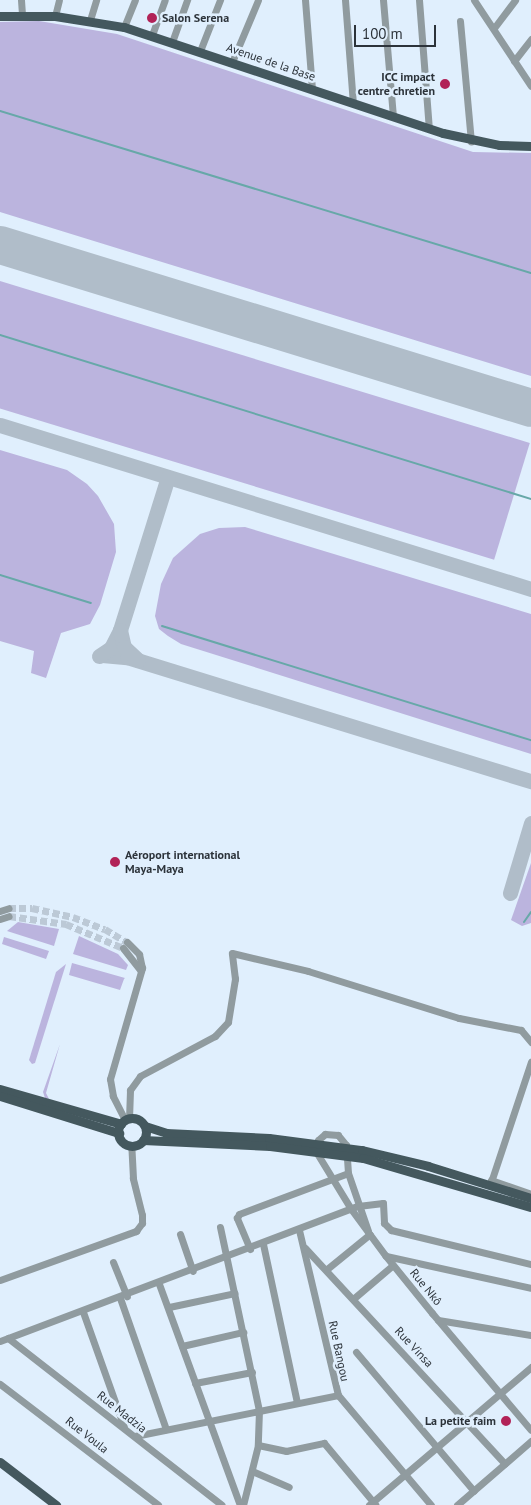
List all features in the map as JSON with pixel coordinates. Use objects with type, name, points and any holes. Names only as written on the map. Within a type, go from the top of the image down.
[{"type":"main road","name":"Avenue de la Base","points":[[0,16],[55,16],[90,20],[124,27],[429,129],[471,141],[531,146]]},
{"type":"main road","points":[[0,1089],[124,1124]]},
{"type":"main road","points":[[0,1096],[124,1124],[140,1120],[145,1126],[166,1133],[315,1147],[401,1158],[490,1183],[531,1198]]},
{"type":"main road","points":[[124,1124],[122,1140],[131,1145],[143,1140],[315,1147]]},
{"type":"main road","points":[[143,1140],[145,1126]]},
{"type":"main road","points":[[347,1152],[397,1165],[531,1207]]},
{"type":"main road","points":[[0,1462],[56,1505]]},
{"type":"street","points":[[55,16],[59,0]]},
{"type":"street","points":[[90,20],[96,0]]},
{"type":"street","points":[[124,27],[134,0]]},
{"type":"street","points":[[152,36],[165,0]]},
{"type":"street","points":[[172,42],[187,0]]},
{"type":"street","points":[[200,51],[220,0]]},
{"type":"street","points":[[232,62],[258,0]]},
{"type":"street","points":[[305,0],[312,90]]},
{"type":"street","points":[[345,0],[353,103]]},
{"type":"street","points":[[383,0],[394,117]]},
{"type":"street","points":[[420,0],[429,129]]},
{"type":"street","points":[[474,0],[531,86]]},
{"type":"street","points":[[494,28],[516,0]]},
{"type":"street","points":[[22,16],[23,2]]},
{"type":"street","points":[[460,21],[471,141]]},
{"type":"street","points":[[514,61],[531,39]]},
{"type":"street","points":[[0,911],[9,912],[0,919]]},
{"type":"street","points":[[124,1124],[116,1104],[110,1078],[141,971],[140,958],[125,945]]},
{"type":"street","points":[[124,1124],[130,1090],[140,1076],[215,1036],[228,1022],[235,979],[232,953],[308,971],[459,1018],[520,1030],[531,1042]]},
{"type":"street","points":[[531,1062],[490,1183],[531,1194]]},
{"type":"street","points":[[1,1279],[136,1231],[142,1223],[142,1214],[133,1178],[131,1145]]},
{"type":"street","name":"Rue Nkô","points":[[315,1147],[351,1209],[385,1256],[531,1430]]},
{"type":"street","points":[[327,1269],[369,1233],[348,1173],[347,1152]]},
{"type":"street","points":[[250,1249],[237,1218],[239,1214],[348,1173]]},
{"type":"street","points":[[0,1341],[159,1284],[358,1206],[383,1203],[384,1223],[391,1230],[531,1264]]},
{"type":"street","points":[[220,1227],[260,1410],[258,1445],[241,1505]]},
{"type":"street","name":"Rue Bangou","points":[[300,1230],[338,1395],[431,1505]]},
{"type":"street","points":[[180,1234],[193,1271]]},
{"type":"street","points":[[263,1244],[297,1402]]},
{"type":"street","name":"Rue Vinsa","points":[[305,1248],[327,1269],[505,1464]]},
{"type":"street","points":[[385,1256],[531,1288]]},
{"type":"street","points":[[114,1262],[123,1297],[166,1429]]},
{"type":"street","points":[[353,1299],[393,1265]]},
{"type":"street","points":[[159,1284],[170,1307],[195,1384],[241,1505]]},
{"type":"street","points":[[170,1307],[235,1293]]},
{"type":"street","points":[[83,1312],[124,1428]]},
{"type":"street","points":[[438,1320],[531,1335]]},
{"type":"street","points":[[182,1346],[243,1332]]},
{"type":"street","name":"Rue Madzia","points":[[8,1338],[222,1505]]},
{"type":"street","points":[[356,1352],[474,1491]]},
{"type":"street","points":[[258,1445],[286,1451],[324,1443],[372,1504],[466,1421],[530,1370]]},
{"type":"street","points":[[195,1384],[252,1372]]},
{"type":"street","name":"Rue Voula","points":[[0,1384],[158,1505]]},
{"type":"street","points":[[135,1436],[338,1395]]},
{"type":"street","points":[[457,1505],[531,1441]]},
{"type":"street","points":[[252,1471],[289,1487]]},
{"type":"shaded area","points":[[39,21],[117,34],[473,152],[531,153],[531,376],[0,212],[0,22]]},
{"type":"shaded area","points":[[0,281],[530,443],[494,560],[0,409]]},
{"type":"shaded area","points":[[0,450],[67,470],[87,484],[98,496],[114,524],[116,552],[100,605],[90,624],[61,633],[46,678],[31,673],[34,651],[0,641]]},
{"type":"shaded area","points":[[245,527],[531,614],[531,754],[181,644],[159,629],[155,616],[161,584],[173,558],[200,534],[219,528]]},
{"type":"shaded area","points":[[531,863],[531,923],[522,926],[511,920]]},
{"type":"shaded area","points":[[18,922],[59,929],[54,946],[7,931]]},
{"type":"shaded area","points":[[79,936],[118,954],[128,965],[126,970],[73,954]]},
{"type":"shaded area","points":[[4,937],[49,951],[46,959],[2,944]]},
{"type":"shaded area","points":[[72,963],[125,978],[120,990],[69,975]]},
{"type":"shaded area","points":[[66,964],[35,1063],[32,1064],[29,1060],[56,972]]},
{"type":"shaded area","points":[[60,1044],[46,1093],[49,1099],[45,1098],[43,1092]]},
{"type":"waterway","points":[[0,111],[531,273]]},
{"type":"waterway","points":[[0,335],[531,499]]},
{"type":"waterway","points":[[0,575],[91,603]]},
{"type":"waterway","points":[[162,626],[531,740]]},
{"type":"waterway","points":[[524,922],[531,912]]},
{"type":"taxiway","points":[[0,425],[531,589]]},
{"type":"taxiway","points":[[120,630],[168,477]]},
{"type":"taxiway","points":[[99,656],[111,648],[120,630],[124,647],[138,660]]},
{"type":"taxiway","points":[[102,655],[127,657],[531,781]]},
{"type":"taxiway","points":[[510,893],[531,823]]},
{"type":"runway","points":[[0,245],[531,408]]},
{"type":"tunnel","points":[[9,908],[32,908],[73,917],[105,929],[127,942]]},
{"type":"tunnel","points":[[9,916],[66,924],[123,948]]},
{"type":"place","name":"Salon Serena","points":[[152,18]]},
{"type":"place","name":"ICC impact centre chretien","points":[[445,84]]},
{"type":"place","name":"Aéroport international Maya-Maya","points":[[115,862]]},
{"type":"place","name":"La petite faim","points":[[506,1421]]}]
